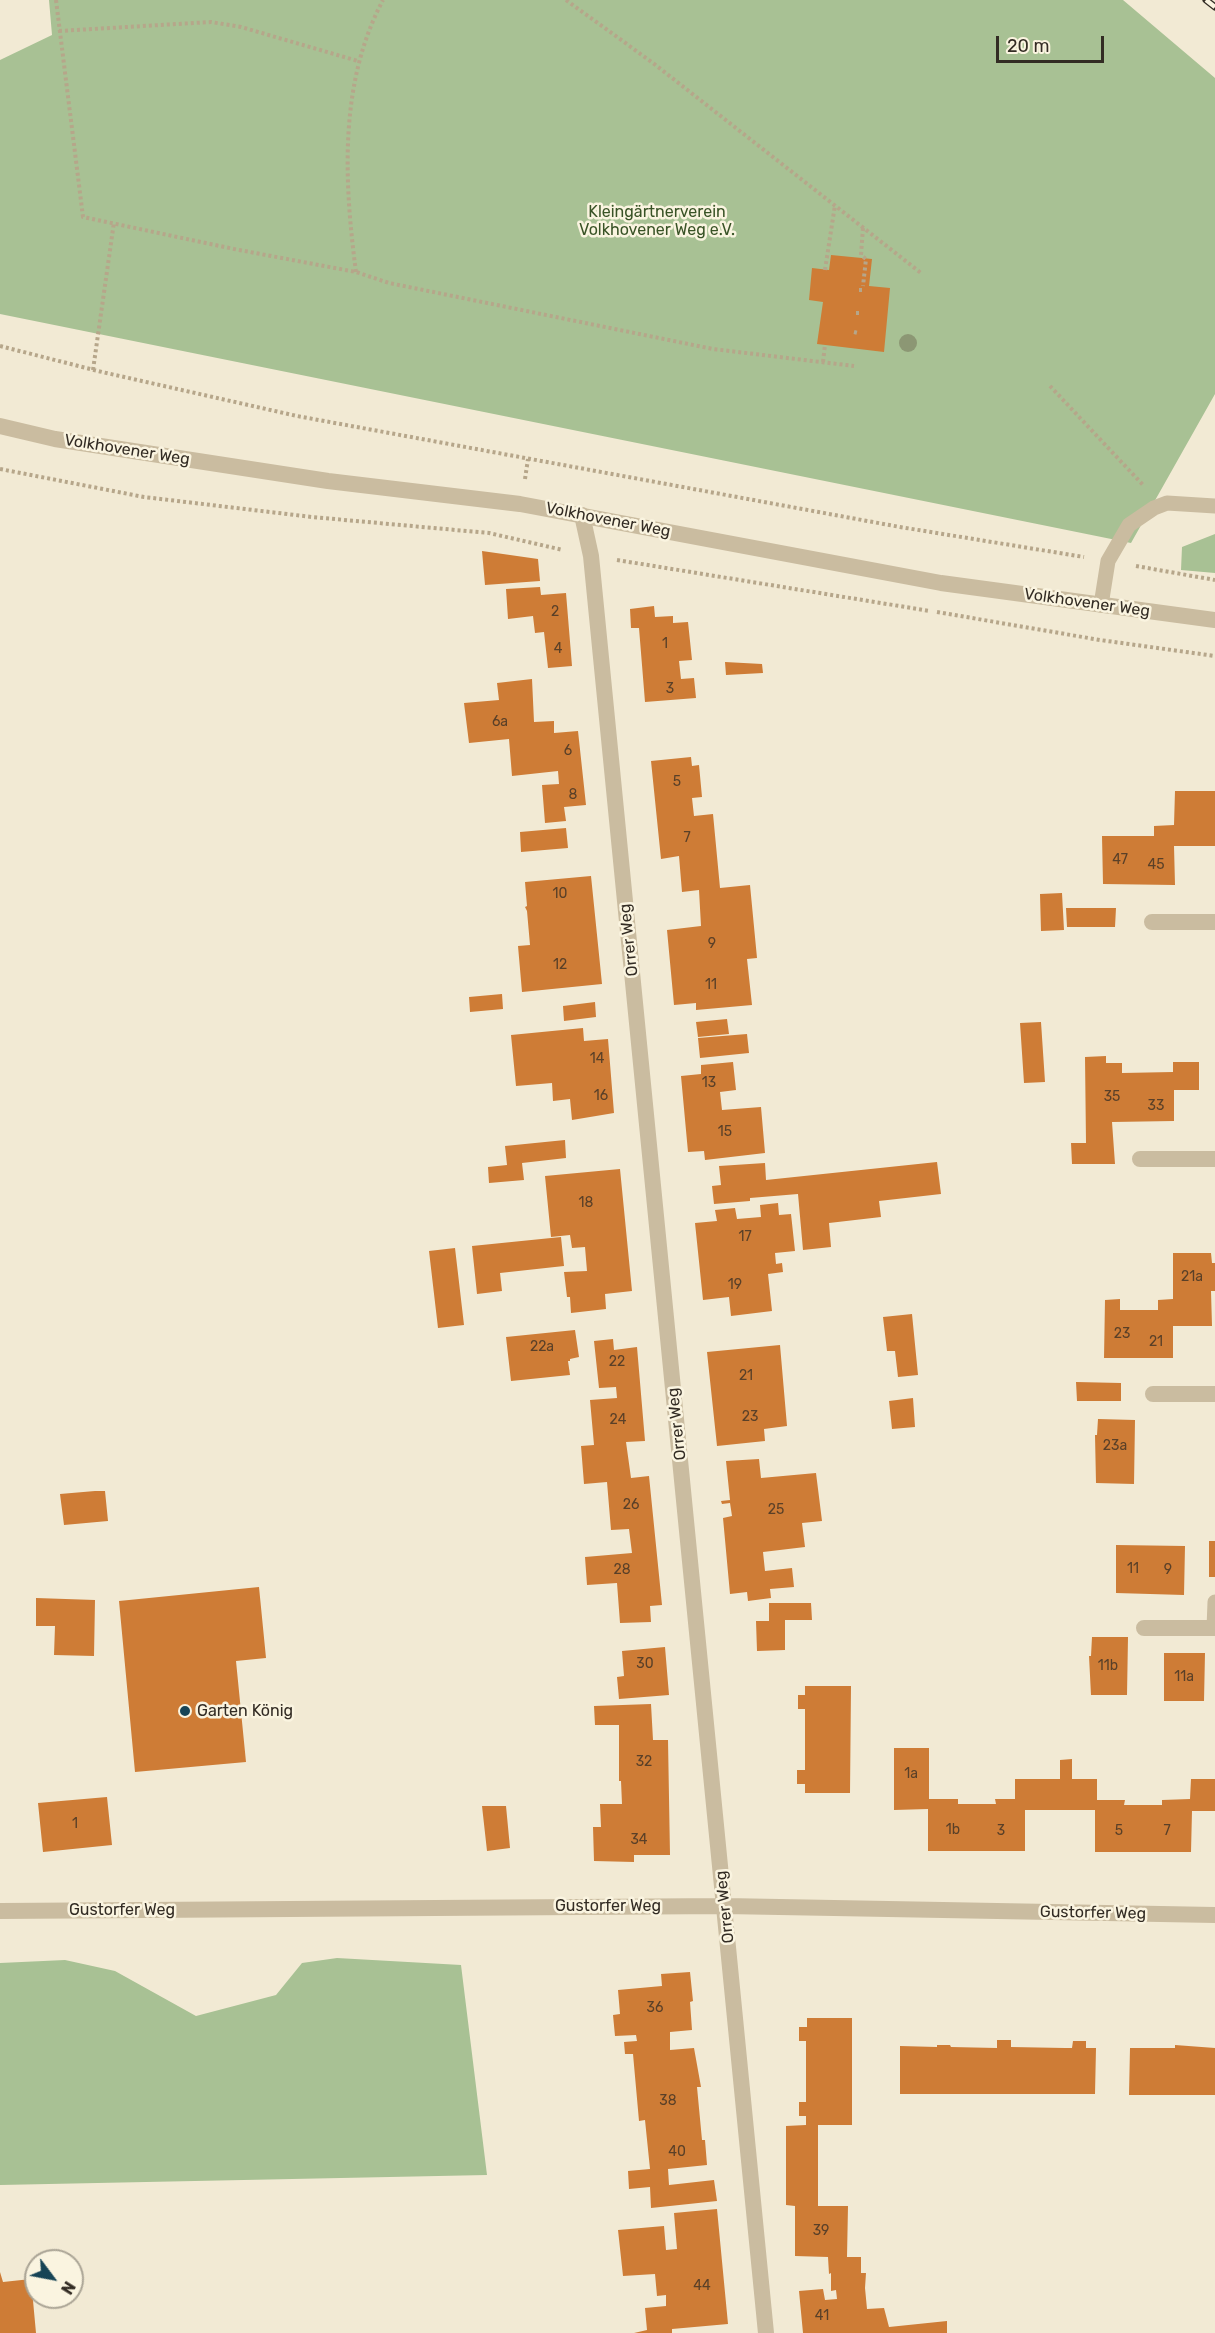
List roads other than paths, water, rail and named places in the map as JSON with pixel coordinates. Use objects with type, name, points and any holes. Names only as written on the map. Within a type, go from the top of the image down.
[{"type":"street","name":"Volkhovener Weg","points":[[0,426],[55,439],[292,475],[520,504],[941,583],[1215,620]]},
{"type":"street","name":"Orrer Weg","points":[[582,515],[591,556],[725,1906],[765,2333]]},
{"type":"street","points":[[1152,922],[1215,922]]},
{"type":"street","points":[[1140,1159],[1215,1159]]},
{"type":"street","points":[[1153,1394],[1215,1394]]},
{"type":"street","points":[[1144,1628],[1215,1628]]},
{"type":"street","name":"Gustorfer Weg","points":[[0,1911],[725,1906],[1215,1915]]},
{"type":"lane","points":[[1101,605],[1108,561],[1130,525],[1154,508],[1167,503],[1215,507]]},
{"type":"lane","points":[[1215,1602],[1215,1628]]},
{"type":"railway","points":[[1206,0],[1215,7]]},
{"type":"place","name":"Garten König","points":[[185,1711]]},
{"type":"park label","name":"Kleingärtnerverein Volkhovener Weg e.V.","points":[[657,221]]}]
